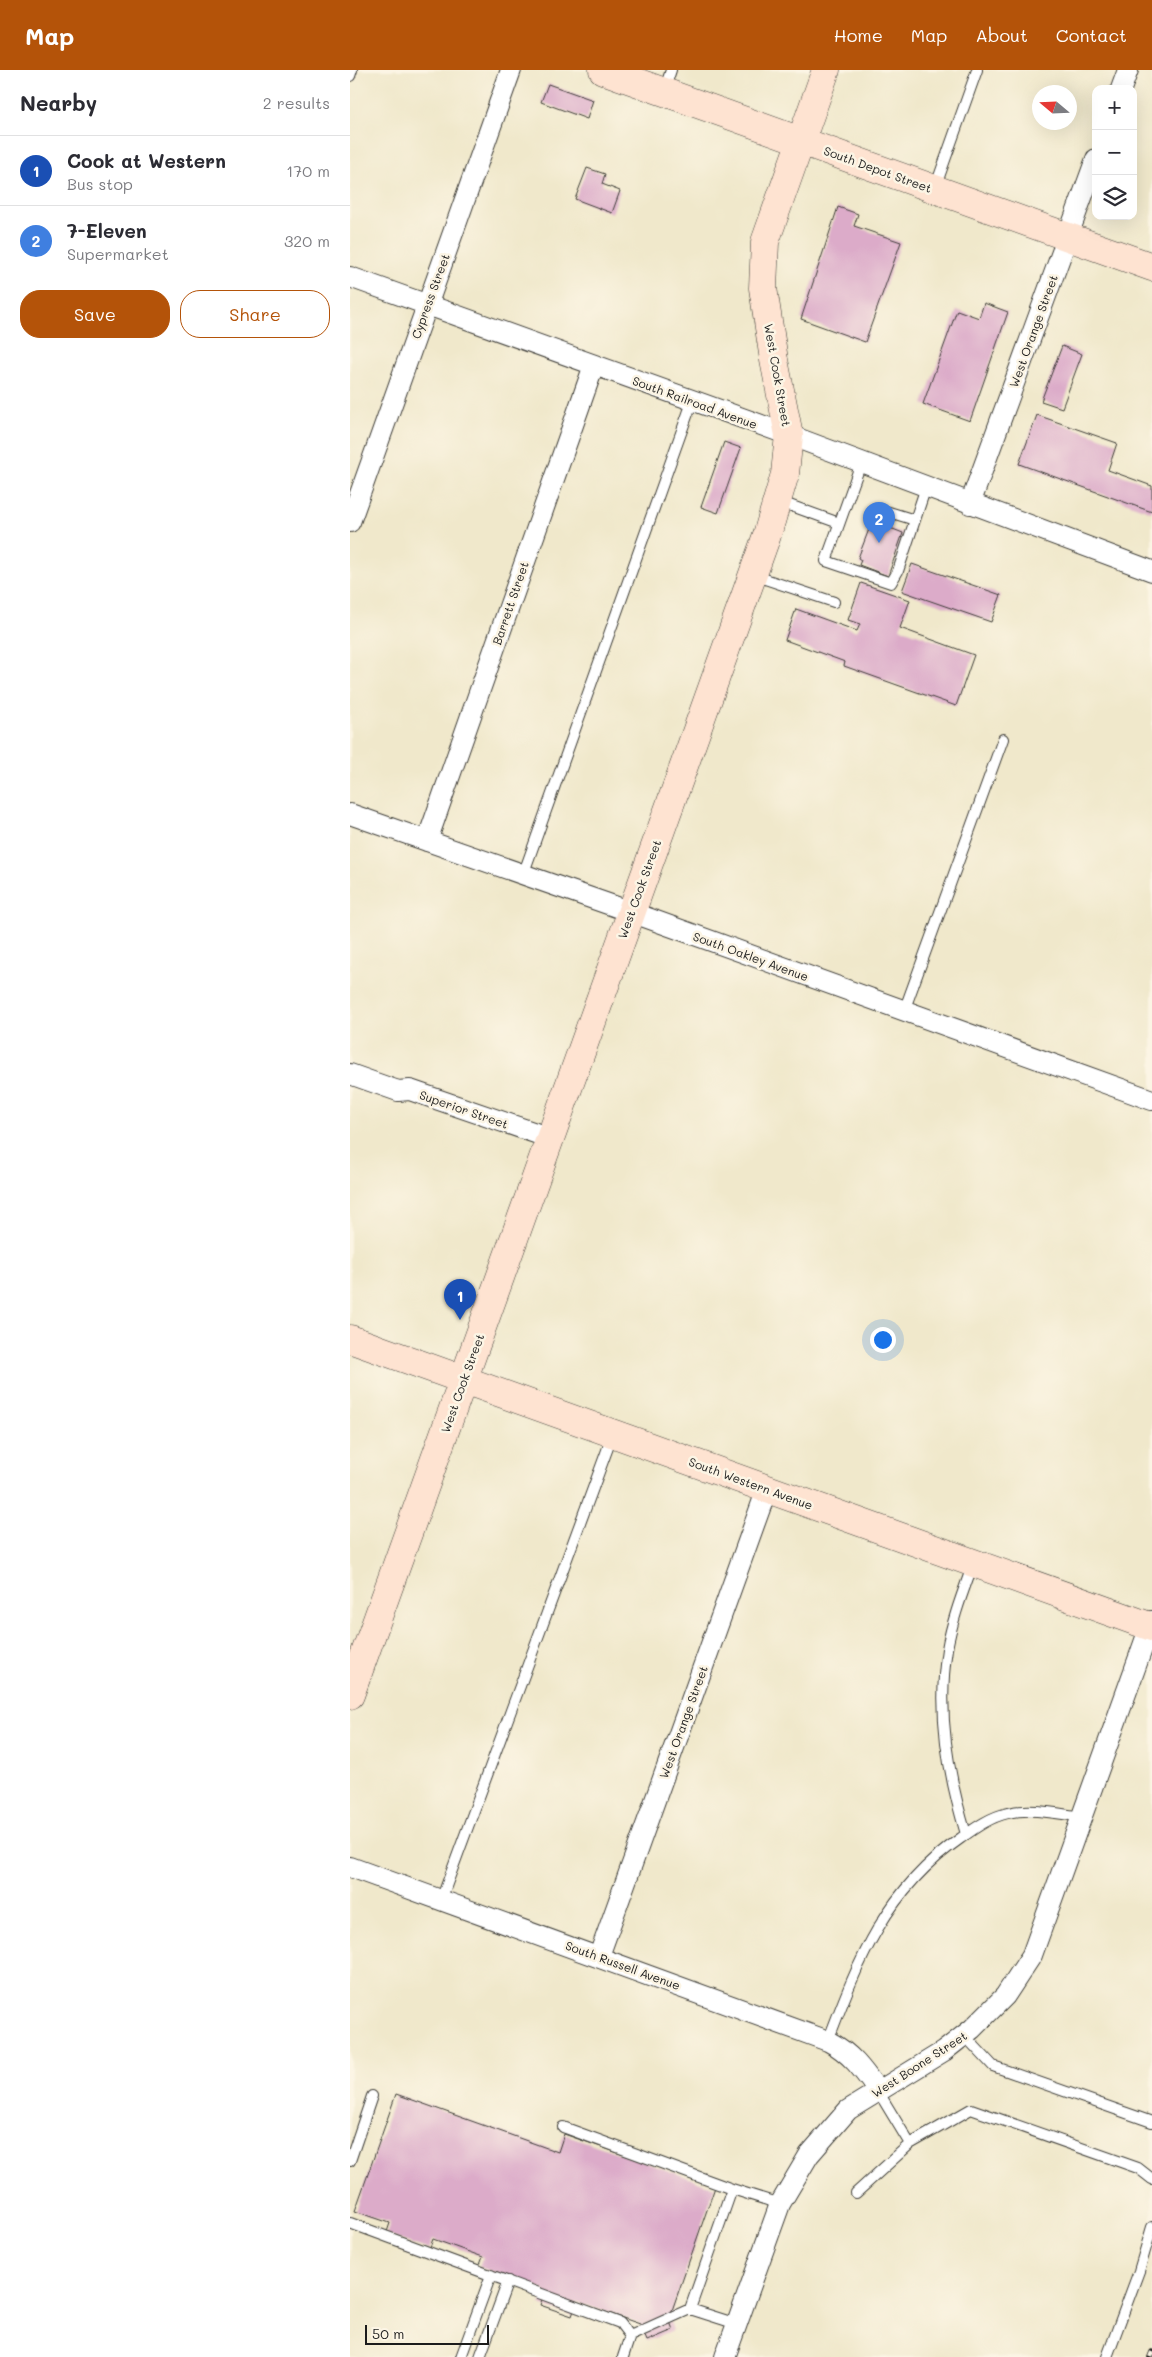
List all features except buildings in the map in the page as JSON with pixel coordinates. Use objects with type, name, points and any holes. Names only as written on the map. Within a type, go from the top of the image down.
[{"type":"street","name":"Cypress Street","points":[[350,522],[511,70]]},
{"type":"street","name":"South Depot Street","points":[[603,70],[667,81],[800,141],[1152,268]]},
{"type":"street","name":"West Cook Street","points":[[350,1695],[752,575],[785,474],[789,435],[774,360],[763,288],[765,242],[826,70]]},
{"type":"street","points":[[1122,85],[1128,70]]},
{"type":"street","name":"West Orange Street","points":[[970,504],[1092,170]]},
{"type":"street","name":"South Railroad Avenue","points":[[350,277],[789,435],[1152,571]]},
{"type":"street","name":"Barrett Street","points":[[427,842],[594,365]]},
{"type":"street","name":"South Oakley Avenue","points":[[350,814],[630,912],[1152,1100]]},
{"type":"street","name":"Superior Street","points":[[350,1074],[398,1091],[410,1090],[550,1138]]},
{"type":"street","name":"South Western Avenue","points":[[350,1339],[1151,1625]]},
{"type":"street","name":"West Orange Street","points":[[599,1956],[766,1489]]},
{"type":"street","name":"West Boone Street","points":[[725,2357],[780,2204],[810,2155],[848,2110],[944,2050],[964,2035],[1005,1996],[1032,1955],[1151,1625]]},
{"type":"street","name":"South Russell Avenue","points":[[350,1867],[599,1956],[828,2041],[843,2049],[854,2058],[878,2091]]},
{"type":"lane","points":[[350,76],[352,70]]},
{"type":"lane","points":[[935,189],[977,70]]},
{"type":"lane","points":[[523,875],[691,406]]},
{"type":"lane","points":[[861,462],[826,561],[891,583],[898,571],[926,487]]},
{"type":"lane","points":[[777,501],[839,524]]},
{"type":"lane","points":[[889,512],[915,520]]},
{"type":"lane","points":[[752,575],[834,602]]},
{"type":"lane","points":[[904,1010],[1003,739]]},
{"type":"lane","points":[[442,1900],[614,1434]]},
{"type":"lane","points":[[966,1834],[949,1769],[945,1741],[944,1680],[955,1616],[973,1563]]},
{"type":"lane","points":[[828,2041],[864,1952],[889,1909],[928,1864],[966,1834],[989,1819],[1007,1813],[1024,1810],[1083,1817]]},
{"type":"lane","points":[[964,2035],[993,2066],[1152,2122]]},
{"type":"lane","points":[[878,2091],[910,2144]]},
{"type":"lane","points":[[350,2161],[372,2096]]},
{"type":"lane","points":[[856,2193],[910,2144],[971,2109],[1138,2168],[1152,2179]]},
{"type":"lane","points":[[563,2127],[780,2204]]},
{"type":"lane","points":[[690,2309],[732,2188]]},
{"type":"lane","points":[[350,2224],[620,2323],[630,2336]]},
{"type":"lane","points":[[1107,2357],[1139,2271],[1152,2227]]},
{"type":"lane","points":[[461,2357],[491,2275]]},
{"type":"lane","points":[[480,2357],[508,2281]]},
{"type":"lane","points":[[623,2357],[630,2336],[690,2309],[737,2324]]},
{"type":"railway","points":[[1150,2357],[1152,2352]]},
{"type":"place","name":"7-Eleven","points":[[879,543]]},
{"type":"place","name":"Cook at Western","points":[[460,1320]]}]
